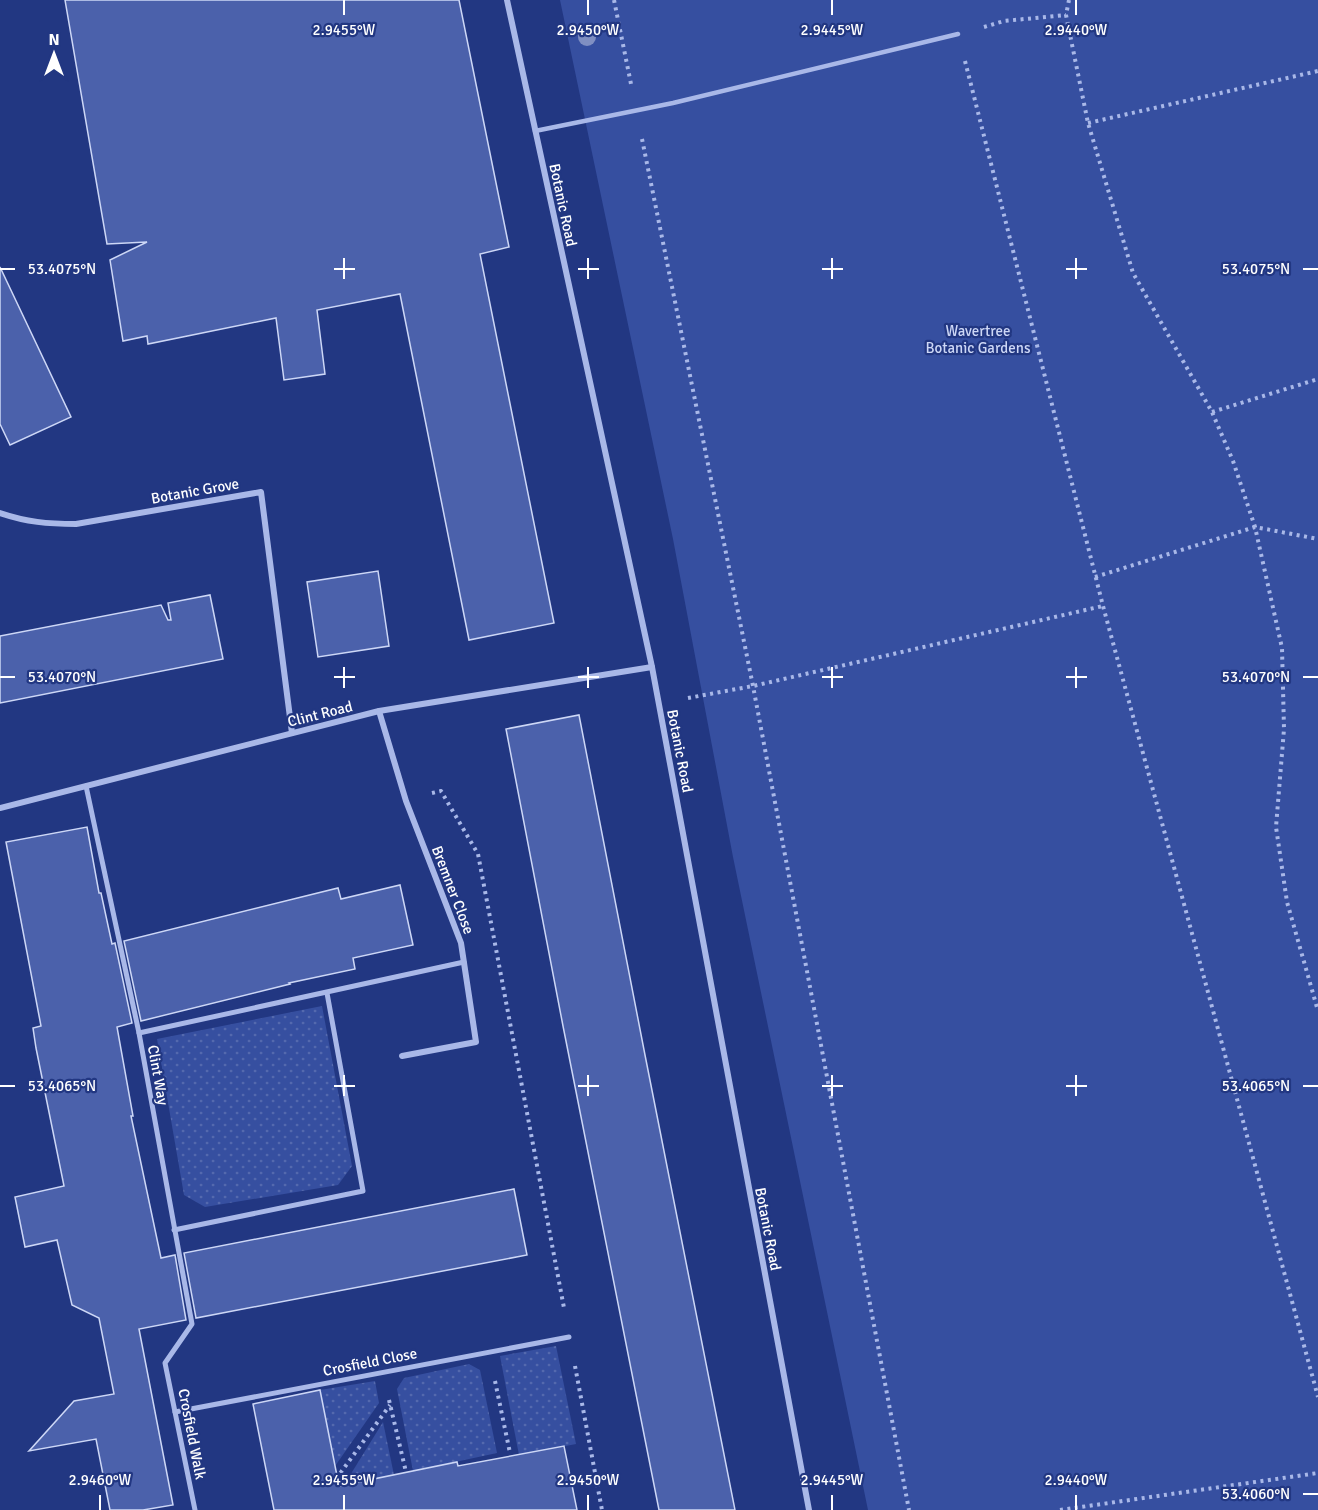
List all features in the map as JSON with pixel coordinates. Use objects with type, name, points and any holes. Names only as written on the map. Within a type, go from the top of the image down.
[{"type":"street","name":"Botanic Road","points":[[507,0],[652,667],[809,1510]]},
{"type":"street","name":"Botanic Grove","points":[[0,513],[23,521],[76,524],[261,492],[292,733]]},
{"type":"street","name":"Clint Road","points":[[0,808],[379,711],[652,667]]},
{"type":"street","name":"Bremner Close","points":[[379,711],[406,801],[461,943],[476,1042],[402,1056]]},
{"type":"street","name":"Clint Way","points":[[86,786],[139,1033],[192,1324],[165,1363]]},
{"type":"street","points":[[139,1033],[464,962]]},
{"type":"street","points":[[174,1230],[363,1191],[327,993]]},
{"type":"street","name":"Crosfield Close","points":[[175,1413],[569,1336]]},
{"type":"street","name":"Crosfield Walk","points":[[165,1363],[195,1510]]},
{"type":"lane","points":[[535,130],[636,110],[958,34]]},
{"type":"path","points":[[614,0],[753,686],[909,1510]]},
{"type":"path","points":[[1069,0],[1066,15],[1088,123],[1133,273],[1212,412],[1233,461],[1255,527],[1282,648],[1284,729],[1276,827],[1287,902],[1318,1011]]},
{"type":"path","points":[[1066,15],[1004,21],[958,34],[1095,578],[1318,1398]]},
{"type":"path","points":[[1088,123],[1318,71]]},
{"type":"path","points":[[1212,412],[1318,379]]},
{"type":"path","points":[[1095,578],[1255,527],[1318,539]]},
{"type":"path","points":[[658,703],[753,686],[1103,606]]},
{"type":"path","points":[[406,801],[441,791],[478,854],[602,1510]]},
{"type":"path","points":[[490,1352],[510,1453]]},
{"type":"path","points":[[395,1369],[388,1391],[406,1472]]},
{"type":"path","points":[[336,1479],[390,1404]]},
{"type":"path","points":[[1060,1510],[1318,1473]]},
{"type":"green space","name":"Wavertree Botanic Gardens","points":[[560,0],[1318,0],[1318,1510],[868,1510],[733,857],[673,539]]},
{"type":"green space","points":[[322,1006],[352,1166],[338,1185],[205,1207],[184,1195],[157,1039]]},
{"type":"green space","points":[[556,1346],[576,1444],[519,1455],[500,1356]]},
{"type":"green space","points":[[469,1364],[480,1370],[497,1453],[413,1471],[397,1389],[404,1378]]},
{"type":"green space","points":[[375,1381],[379,1403],[333,1469],[320,1390]]},
{"type":"green space","points":[[383,1422],[394,1475],[350,1483],[349,1477]]},
{"type":"building","points":[[65,0],[459,0],[509,247],[480,254],[554,623],[469,640],[400,294],[317,310],[325,374],[284,380],[276,318],[148,344],[147,336],[123,341],[110,260],[147,242],[107,244]]},
{"type":"building","points":[[0,267],[71,417],[10,445],[0,424]]},
{"type":"building","points":[[378,571],[389,646],[318,657],[307,582]]},
{"type":"building","points":[[210,595],[223,659],[0,703],[0,636],[161,605],[168,620],[171,620],[168,603]]},
{"type":"building","points":[[579,715],[735,1510],[659,1510],[563,1026],[506,729]]},
{"type":"building","points":[[87,827],[99,893],[101,893],[112,944],[115,943],[132,1023],[117,1027],[133,1116],[131,1116],[161,1258],[175,1255],[186,1320],[139,1329],[173,1505],[143,1510],[110,1510],[96,1439],[29,1451],[74,1401],[114,1394],[99,1318],[72,1305],[57,1240],[25,1247],[15,1197],[64,1186],[36,1048],[33,1028],[41,1026],[6,842]]},
{"type":"building","points":[[400,885],[413,945],[353,958],[355,969],[289,983],[141,1021],[124,941],[338,888],[341,899]]},
{"type":"building","points":[[514,1189],[527,1255],[196,1318],[184,1253]]},
{"type":"building","points":[[320,1390],[339,1486],[457,1462],[458,1466],[564,1446],[577,1510],[274,1510],[253,1404]]}]
